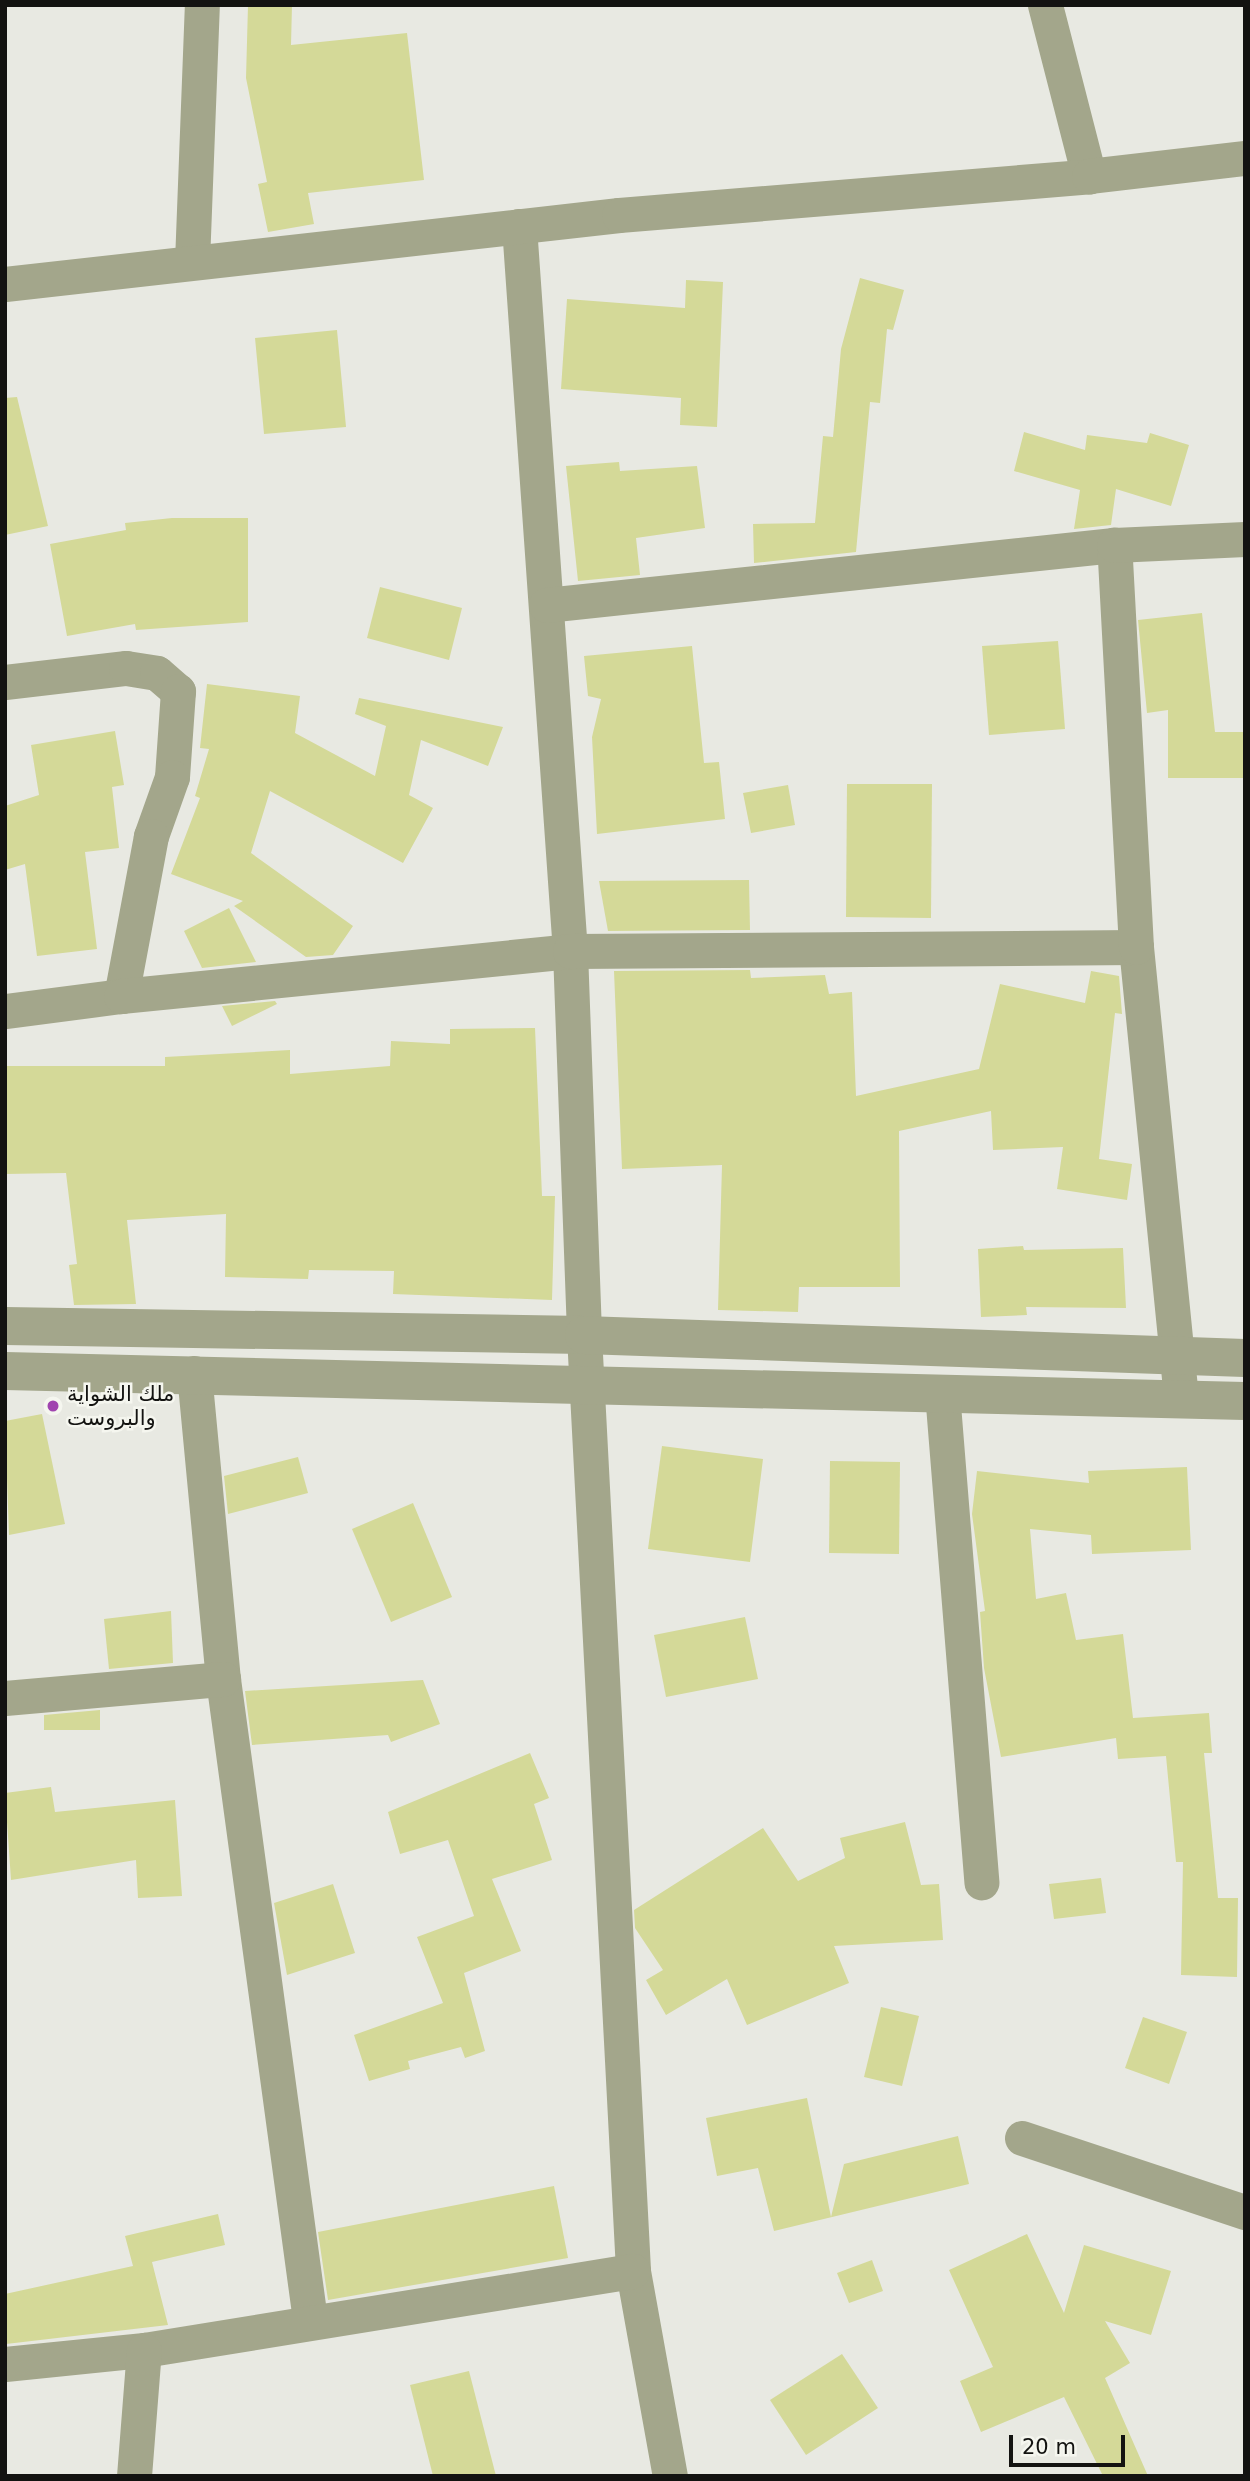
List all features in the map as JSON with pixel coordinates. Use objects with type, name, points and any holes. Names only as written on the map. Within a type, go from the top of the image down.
[{"type":"street","points":[[192,262],[202,5]]},
{"type":"street","points":[[1045,5],[1089,176]]},
{"type":"street","points":[[5,284],[519,226],[1089,176],[1245,158]]},
{"type":"street","points":[[519,226],[570,951],[584,1335],[633,2271],[670,2476]]},
{"type":"street","points":[[546,604],[1114,545],[1245,539]]},
{"type":"street","points":[[1114,545],[1136,947],[1179,1356],[1181,1399]]},
{"type":"street","points":[[5,682],[126,668],[157,673],[178,691],[172,777],[151,836],[121,996]]},
{"type":"street","points":[[5,1011],[121,996],[570,951],[1136,947]]},
{"type":"street","points":[[5,1326],[584,1335],[1245,1358]]},
{"type":"street","points":[[5,1371],[194,1373],[1245,1401]]},
{"type":"street","points":[[194,1373],[223,1679],[310,2320]]},
{"type":"street","points":[[942,1392],[981,1882]]},
{"type":"street","points":[[5,1698],[223,1679]]},
{"type":"street","points":[[1022,2138],[1245,2212]]},
{"type":"street","points":[[5,2364],[144,2350],[310,2320],[633,2271]]},
{"type":"street","points":[[134,2476],[144,2350]]},
{"type":"building","points":[[248,5],[292,5],[291,45],[407,33],[424,180],[308,193],[314,224],[268,232],[258,184],[267,182],[246,78]]},
{"type":"building","points":[[860,278],[904,290],[893,330],[887,329],[880,403],[870,402],[856,552],[754,563],[753,524],[815,523],[823,436],[833,437],[841,349]]},
{"type":"building","points":[[686,280],[723,282],[717,427],[680,425],[681,398],[561,389],[567,299],[685,308]]},
{"type":"building","points":[[337,330],[346,427],[264,434],[255,338]]},
{"type":"building","points":[[17,397],[48,526],[5,535],[5,398]]},
{"type":"building","points":[[1024,432],[1085,450],[1087,435],[1147,443],[1150,433],[1189,445],[1171,506],[1116,489],[1111,525],[1074,529],[1080,490],[1014,471]]},
{"type":"building","points":[[619,462],[620,471],[697,466],[705,528],[636,538],[640,575],[578,581],[566,466]]},
{"type":"building","points":[[172,518],[248,518],[248,622],[136,630],[135,624],[67,636],[50,544],[126,530],[125,523]]},
{"type":"building","points":[[380,587],[462,608],[449,660],[367,638]]},
{"type":"building","points":[[1202,613],[1215,732],[1245,732],[1245,778],[1168,778],[1168,710],[1147,713],[1138,620]]},
{"type":"building","points":[[1058,641],[1065,729],[989,735],[982,646]]},
{"type":"building","points":[[692,646],[704,763],[719,762],[725,819],[597,834],[592,737],[601,699],[588,696],[584,656]]},
{"type":"building","points":[[207,684],[300,696],[295,733],[375,776],[386,726],[355,714],[359,698],[503,727],[488,766],[421,740],[409,795],[433,808],[403,863],[270,791],[251,853],[353,926],[333,955],[306,957],[234,906],[243,901],[171,874],[200,798],[195,796],[209,749],[200,748]]},
{"type":"building","points":[[115,731],[124,785],[112,787],[119,848],[85,852],[97,949],[37,956],[25,864],[5,870],[5,806],[39,795],[31,745]]},
{"type":"building","points":[[847,784],[932,784],[931,918],[846,917]]},
{"type":"building","points":[[788,785],[795,825],[751,833],[743,793]]},
{"type":"building","points":[[749,880],[750,930],[608,931],[599,881]]},
{"type":"building","points":[[229,908],[256,962],[202,968],[184,931]]},
{"type":"building","points":[[750,970],[751,978],[825,975],[829,994],[852,992],[856,1096],[979,1069],[1000,984],[1085,1003],[1091,971],[1119,976],[1122,1014],[1115,1013],[1099,1159],[1132,1164],[1127,1200],[1057,1189],[1063,1147],[993,1150],[991,1111],[899,1131],[900,1287],[799,1287],[798,1312],[718,1310],[722,1165],[622,1169],[614,971]]},
{"type":"building","points":[[275,1001],[277,1004],[232,1026],[222,1006]]},
{"type":"building","points":[[535,1028],[542,1196],[555,1196],[552,1300],[393,1294],[394,1271],[309,1270],[308,1279],[225,1277],[226,1214],[127,1220],[136,1304],[74,1305],[69,1265],[77,1264],[66,1173],[5,1174],[5,1066],[165,1066],[165,1057],[290,1050],[290,1074],[390,1066],[391,1041],[450,1044],[450,1029]]},
{"type":"building","points":[[1023,1246],[1024,1250],[1123,1248],[1126,1308],[1026,1307],[1027,1315],[981,1317],[978,1249]]},
{"type":"building","points":[[42,1414],[65,1524],[9,1535],[5,1421]]},
{"type":"building","points":[[662,1446],[763,1459],[750,1562],[648,1549]]},
{"type":"building","points":[[298,1457],[308,1493],[228,1514],[224,1476]]},
{"type":"building","points":[[830,1461],[900,1462],[899,1554],[829,1553]]},
{"type":"building","points":[[1187,1467],[1191,1550],[1092,1554],[1091,1535],[1030,1529],[1036,1599],[1066,1593],[1076,1640],[1123,1634],[1133,1718],[1209,1713],[1212,1753],[1204,1753],[1218,1898],[1238,1898],[1237,1977],[1181,1975],[1183,1862],[1176,1862],[1166,1756],[1118,1759],[1116,1738],[1001,1757],[984,1668],[980,1612],[985,1611],[972,1514],[977,1471],[1089,1483],[1088,1471]]},
{"type":"building","points":[[413,1503],[452,1597],[391,1622],[352,1529]]},
{"type":"building","points":[[171,1611],[173,1663],[109,1669],[104,1619]]},
{"type":"building","points":[[745,1617],[758,1679],[666,1697],[654,1635]]},
{"type":"building","points":[[423,1680],[440,1724],[391,1742],[388,1735],[252,1745],[245,1691]]},
{"type":"building","points":[[100,1710],[100,1730],[44,1730],[44,1715]]},
{"type":"building","points":[[530,1753],[549,1798],[534,1804],[552,1860],[492,1879],[521,1951],[464,1973],[485,2051],[465,2058],[461,2047],[408,2061],[410,2069],[369,2081],[354,2035],[443,2003],[417,1937],[474,1916],[448,1840],[400,1854],[388,1812]]},
{"type":"building","points":[[51,1787],[55,1812],[175,1800],[182,1896],[138,1898],[136,1860],[11,1880],[5,1793]]},
{"type":"building","points":[[905,1822],[921,1885],[939,1884],[943,1940],[834,1946],[849,1983],[747,2025],[727,1979],[666,2015],[646,1980],[663,1970],[635,1928],[634,1910],[763,1828],[798,1881],[845,1858],[840,1838]]},
{"type":"building","points":[[1101,1878],[1106,1913],[1054,1919],[1049,1884]]},
{"type":"building","points":[[333,1884],[355,1953],[287,1975],[274,1903]]},
{"type":"building","points":[[881,2007],[919,2016],[902,2086],[864,2077]]},
{"type":"building","points":[[1143,2017],[1187,2032],[1169,2084],[1125,2068]]},
{"type":"building","points":[[807,2098],[831,2217],[844,2164],[958,2136],[969,2184],[774,2231],[758,2168],[717,2176],[706,2118]]},
{"type":"building","points":[[554,2186],[568,2258],[328,2300],[318,2232]]},
{"type":"building","points":[[218,2214],[225,2245],[152,2262],[168,2325],[6,2344],[5,2294],[133,2266],[125,2236]]},
{"type":"building","points":[[1027,2234],[1064,2313],[1084,2245],[1171,2271],[1151,2335],[1105,2321],[1130,2363],[1105,2378],[1148,2476],[1103,2476],[1064,2397],[981,2432],[960,2381],[993,2367],[949,2270]]},
{"type":"building","points":[[872,2260],[883,2291],[849,2303],[837,2273]]},
{"type":"building","points":[[842,2354],[878,2408],[806,2455],[770,2400]]},
{"type":"building","points":[[469,2371],[496,2476],[433,2476],[410,2385]]},
{"type":"place","name":"ملك الشواية والبروست","points":[[53,1406]]}]
